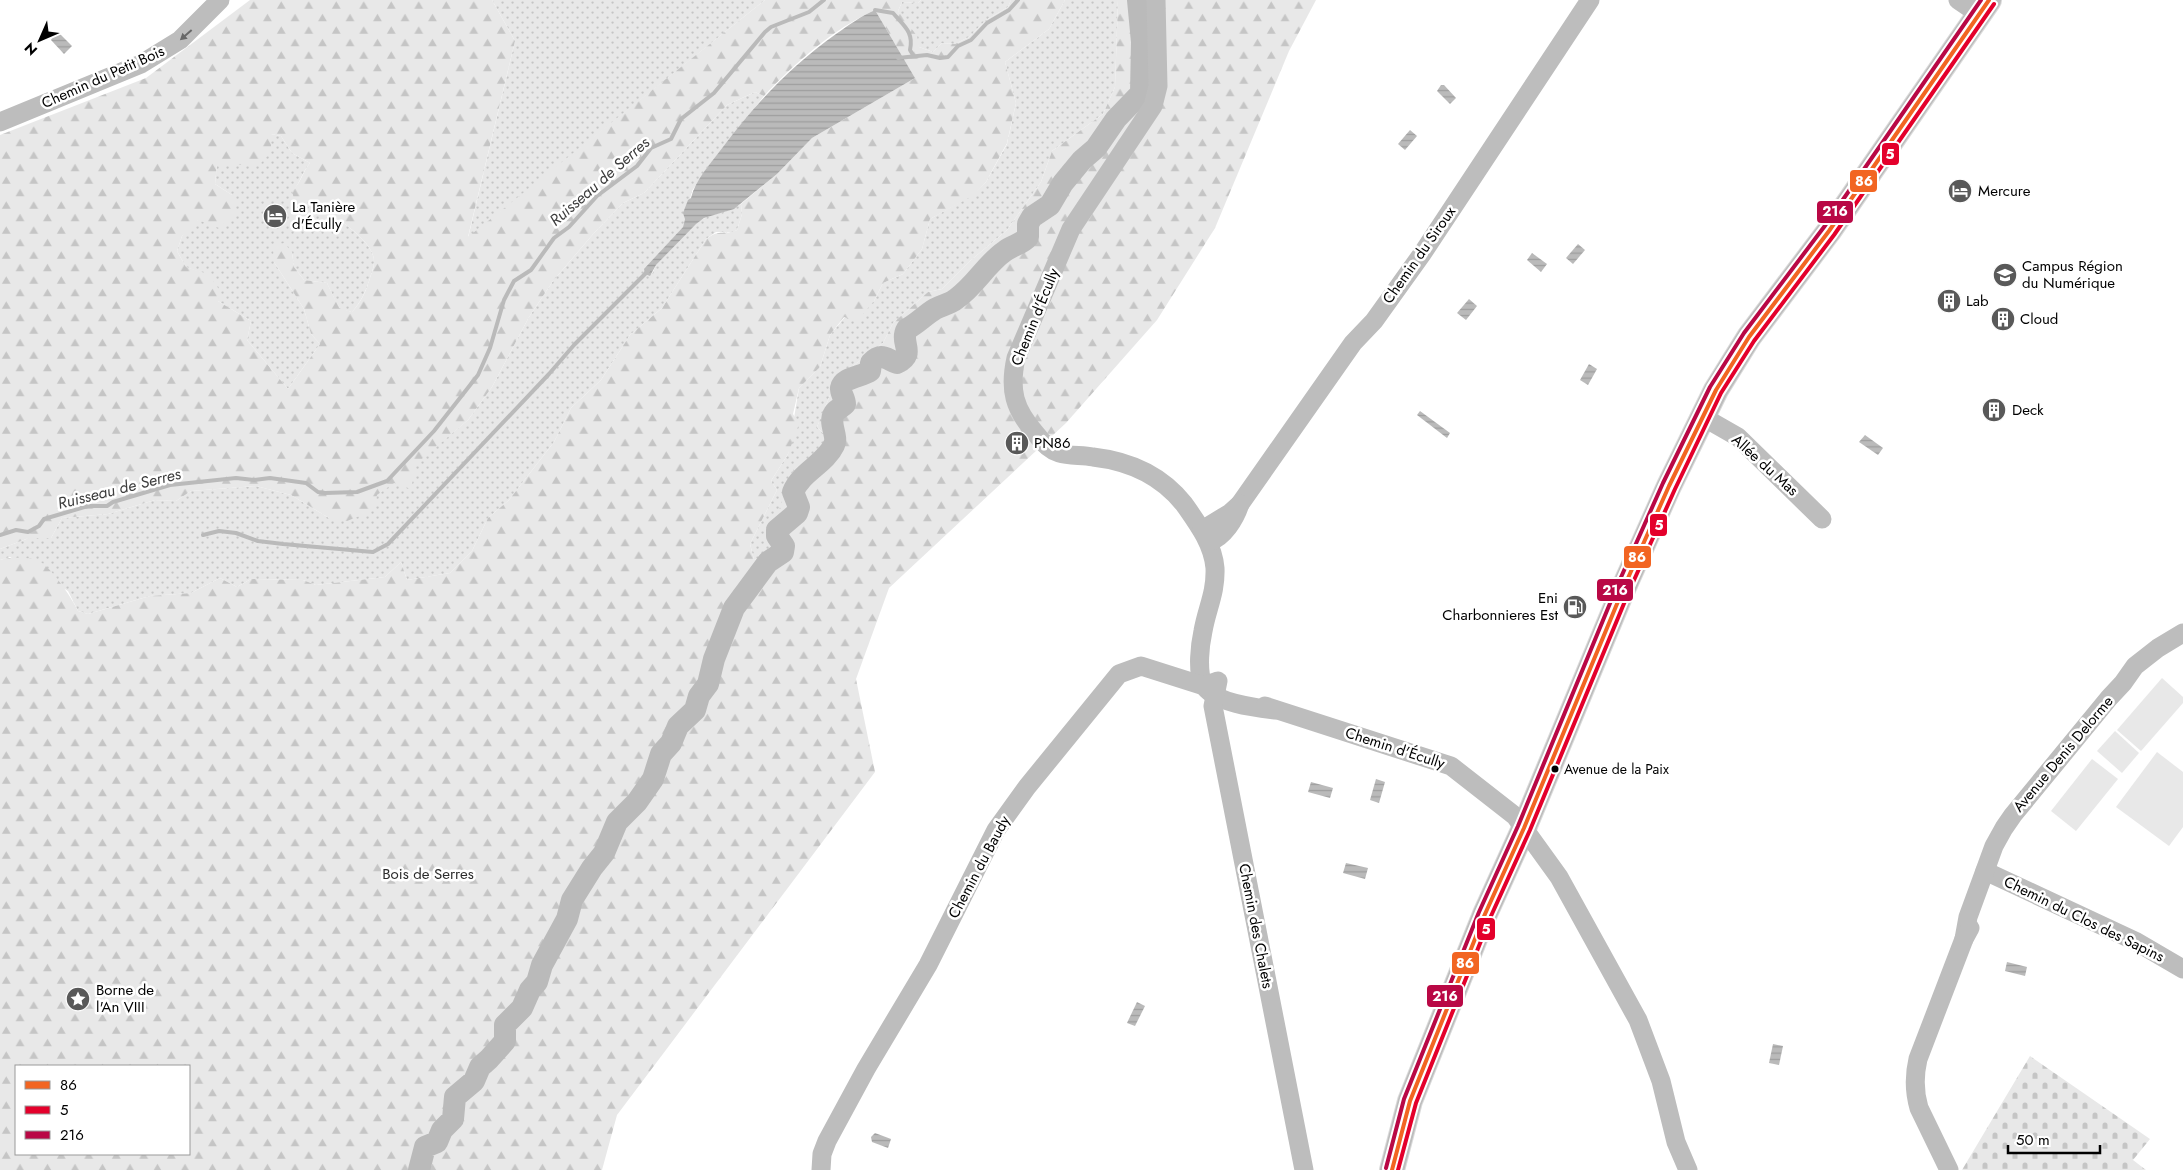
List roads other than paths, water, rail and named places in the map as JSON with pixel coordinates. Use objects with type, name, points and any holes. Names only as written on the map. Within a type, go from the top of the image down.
[{"type":"main road","points":[[1392,1170],[1410,1101],[1485,914],[1524,828],[1624,587],[1669,486],[1716,390],[1749,337],[1828,231],[1985,8]]},
{"type":"street","name":"Chemin du Petit Bois","points":[[0,122],[141,64],[180,40],[220,0]]},
{"type":"street","name":"Chemin d'Écully","points":[[1156,0],[1158,86],[1153,106],[1071,229],[1016,358],[1012,382],[1014,397],[1023,418],[1048,447],[1061,454],[1119,461],[1158,479],[1183,503],[1205,536],[1214,567],[1214,588],[1211,607],[1212,688],[1233,692],[1275,710],[1451,766],[1515,816],[1524,828]]},
{"type":"street","name":"Chemin du Siroux","points":[[1205,536],[1216,540],[1226,530],[1237,513],[1240,504],[1353,343],[1374,321],[1422,254],[1590,0]]},
{"type":"street","points":[[1958,0],[1985,8]]},
{"type":"street","name":"Allée du Mas","points":[[1703,417],[1738,438],[1822,519]]},
{"type":"street","name":"Avenue Denis Delorme","points":[[1949,1170],[1919,1108],[1916,1097],[1915,1076],[1918,1060],[1964,939],[1968,917],[1989,872],[1994,846],[2013,814],[2124,682],[2155,662],[2180,636]]},
{"type":"street","name":"Chemin du Baudy","points":[[821,1170],[822,1154],[827,1141],[866,1069],[928,964],[996,830],[1027,787],[1119,674],[1141,666],[1212,688]]},
{"type":"street","name":"Chemin des Chalets","points":[[1212,688],[1304,1170]]},
{"type":"street","points":[[1524,828],[1559,877],[1638,1020],[1661,1081],[1676,1142],[1688,1170]]},
{"type":"street","name":"Chemin du Clos des Sapins","points":[[1989,872],[2135,941],[2183,969]]},
{"type":"waterway","name":"Ruisseau de Serres","points":[[0,535],[16,530],[28,532],[39,526],[44,519],[88,506],[107,506],[113,502],[170,485],[236,478],[254,480],[270,478],[306,483],[318,492],[325,493],[357,492],[387,481],[434,431],[478,375],[490,348],[504,300],[514,281],[531,270],[554,238],[569,227],[597,196],[637,166],[651,148],[671,139],[681,119],[714,93],[765,32],[771,27],[809,12],[824,0]]},
{"type":"waterway","points":[[898,58],[927,55],[940,58],[948,57],[958,46],[971,40],[987,23],[1009,10],[1018,0]]},
{"type":"waterway","points":[[419,1170],[425,1147],[437,1142],[442,1130],[453,1119],[455,1097],[474,1081],[480,1067],[505,1041],[505,1025],[522,1008],[530,990],[537,982],[542,965],[567,919],[572,900],[604,853],[617,822],[637,802],[653,779],[661,754],[671,743],[678,726],[695,710],[699,696],[708,684],[714,659],[734,608],[768,562],[783,552],[784,546],[777,536],[777,530],[797,513],[799,507],[793,492],[797,485],[807,473],[825,458],[834,445],[833,415],[845,404],[841,390],[842,384],[849,379],[870,371],[871,363],[878,358],[884,357],[897,363],[903,359],[907,352],[905,339],[907,329],[935,309],[963,294],[998,256],[1028,237],[1028,224],[1032,217],[1050,205],[1063,183],[1082,160],[1096,148],[1116,119],[1141,93],[1142,42],[1138,0]]},
{"type":"waterway","points":[[875,10],[893,13],[904,26],[911,38],[910,50],[913,55]]},
{"type":"waterway","points":[[203,535],[219,531],[236,533],[258,541],[373,552],[388,544],[549,374],[574,345],[648,271]]},
{"type":"place","name":"Mercure","points":[[1960,191]]},
{"type":"place","name":"La Tanière d'Écully","points":[[275,216]]},
{"type":"place","name":"Campus Région du Numérique","points":[[2005,275]]},
{"type":"place","name":"Lab","points":[[1949,301]]},
{"type":"place","name":"Cloud","points":[[2003,319]]},
{"type":"place","name":"Deck","points":[[1994,410]]},
{"type":"place","name":"PN86","points":[[1017,443]]},
{"type":"place","name":"Eni Charbonnieres Est","points":[[1575,607]]},
{"type":"place","name":"Avenue de la Paix","points":[[1555,769]]},
{"type":"place","name":"Borne de l'An VIII","points":[[78,999]]},
{"type":"park label","name":"Bois de Serres","points":[[428,874]]}]
